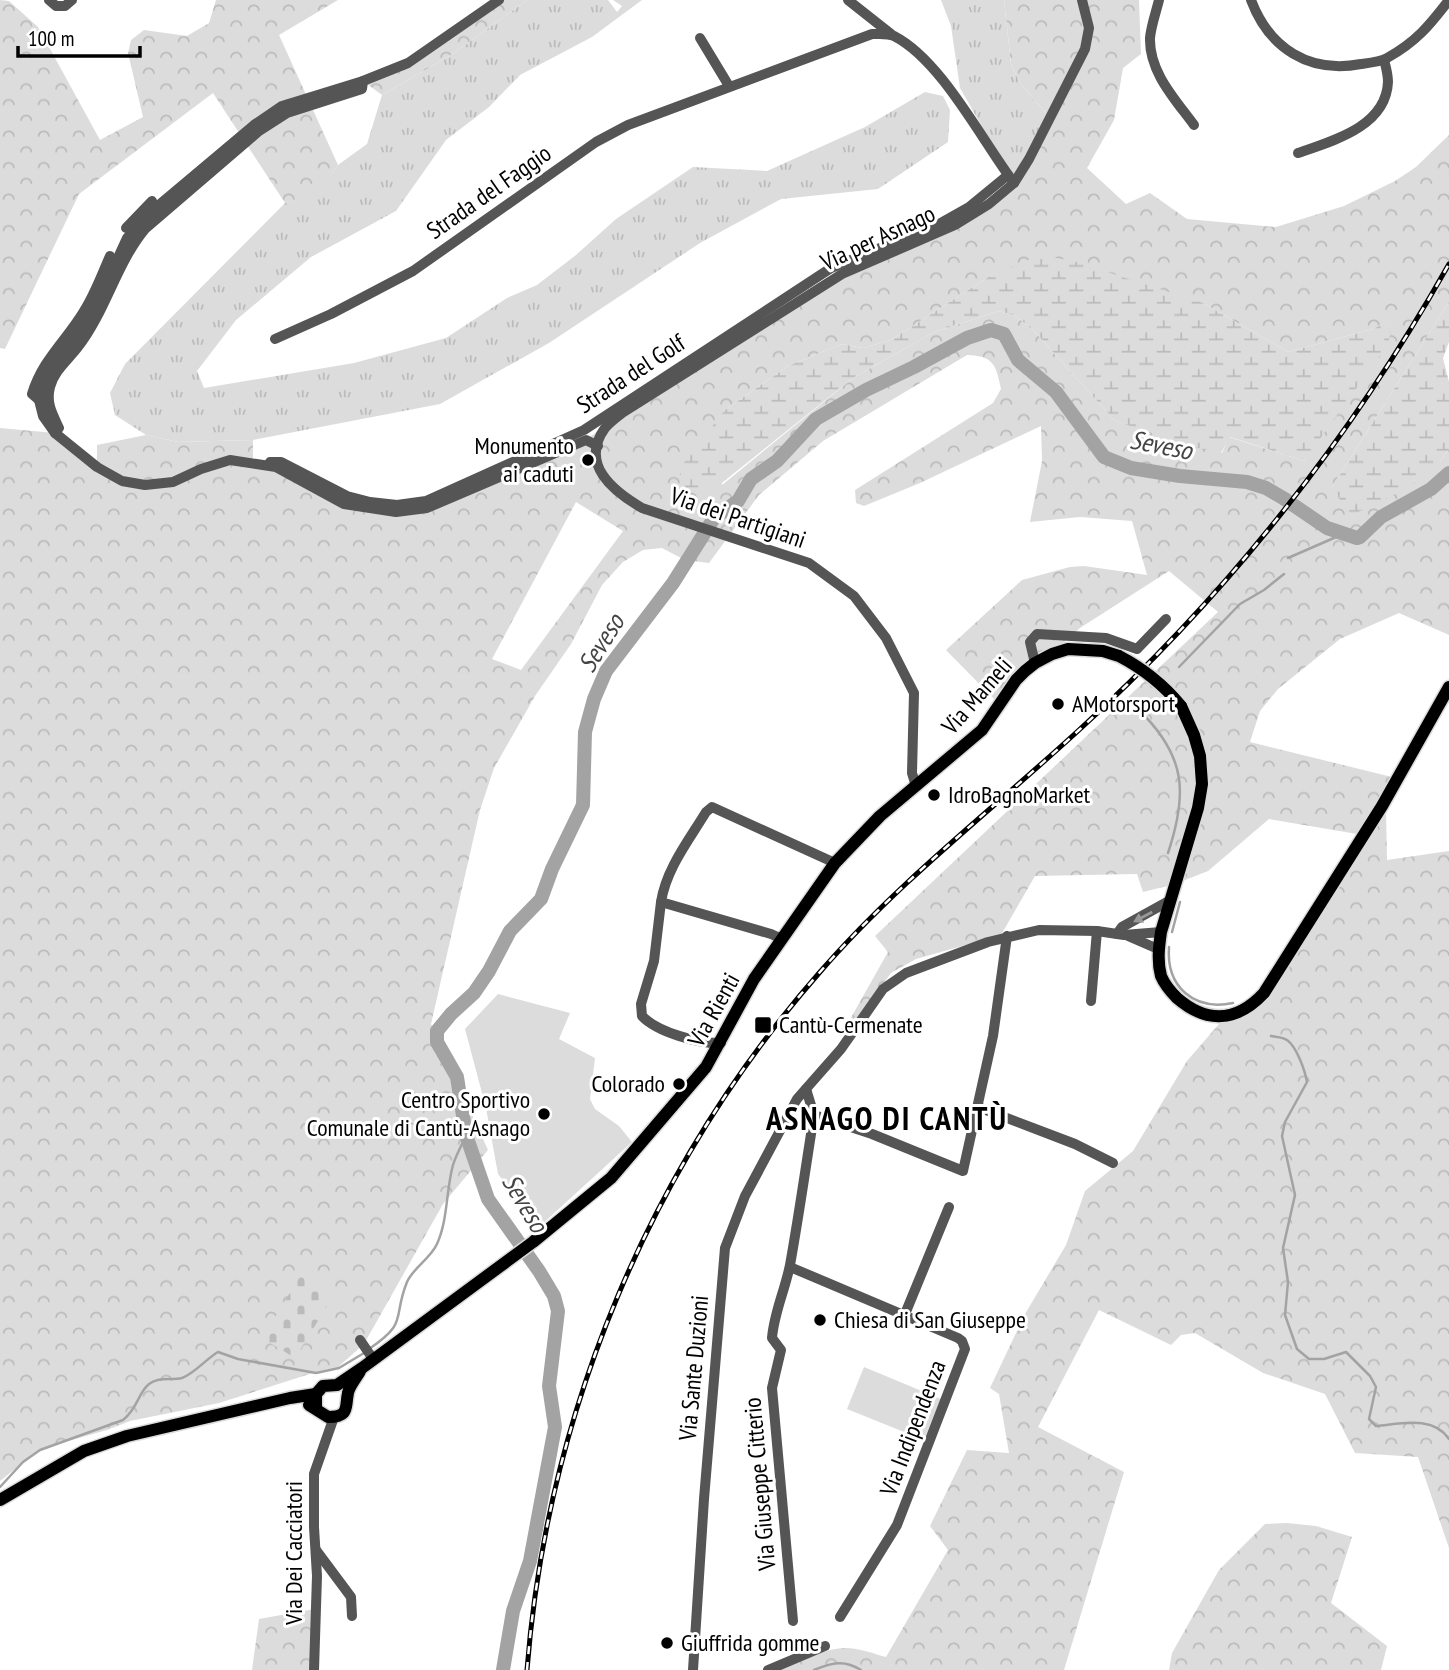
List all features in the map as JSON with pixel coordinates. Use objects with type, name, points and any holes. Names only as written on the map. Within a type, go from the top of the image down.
[{"type":"main road","name":"Via Mameli","points":[[916,786],[982,730],[1016,680],[1035,663],[1068,649],[1102,651],[1119,656],[1150,674],[1181,706],[1200,756],[1202,784],[1198,808],[1169,901]]},
{"type":"main road","points":[[1169,901],[1158,949],[1162,977],[1172,993],[1189,1008],[1204,1015],[1225,1017],[1256,1003],[1387,797],[1449,687]]},
{"type":"main road","name":"Via Rienti","points":[[342,1389],[366,1354],[515,1254],[611,1178],[706,1067],[754,979],[835,863],[880,816],[916,786]]},
{"type":"main road","points":[[0,1500],[84,1451],[127,1436],[290,1398],[317,1405],[334,1417],[347,1408],[342,1389],[324,1386],[317,1405]]},
{"type":"street","points":[[49,0],[57,6],[65,6],[72,0]]},
{"type":"street","name":"Strada del Golf","points":[[488,0],[404,58],[359,76],[277,102],[249,120],[155,199],[122,233],[86,309],[68,336],[43,365],[32,394],[39,400],[43,416],[55,433],[97,467],[122,481],[145,485],[173,482],[201,468],[230,460],[276,467],[344,504],[396,512],[427,508],[586,440],[598,446]]},
{"type":"street","points":[[39,400],[41,383],[48,370],[93,313],[127,238],[140,223],[254,125],[282,106],[363,81],[408,63],[499,0]]},
{"type":"street","points":[[848,0],[923,55],[1011,179]]},
{"type":"street","name":"Via per Asnago","points":[[598,446],[605,429],[622,413],[842,274],[955,225],[989,204],[1029,159],[1085,49],[1089,28],[1082,0]]},
{"type":"street","points":[[1159,0],[1150,36],[1152,58],[1160,78],[1194,125]]},
{"type":"street","points":[[1251,0],[1272,38],[1312,63],[1330,66],[1353,66],[1384,60],[1425,32],[1449,0]]},
{"type":"street","name":"Strada del Faggio","points":[[275,339],[331,314],[413,271],[596,142],[628,125],[872,34],[891,34]]},
{"type":"street","points":[[700,38],[729,86]]},
{"type":"street","points":[[1297,153],[1347,136],[1371,118],[1386,97],[1388,80],[1384,60]]},
{"type":"street","points":[[55,433],[59,428],[48,406],[53,376],[96,321],[121,265],[145,229],[259,131],[287,113],[362,89],[363,81]]},
{"type":"street","name":"Strada del Golf","points":[[252,463],[281,462],[347,496],[370,502],[397,505],[426,501],[584,430],[831,268],[937,225],[1011,179]]},
{"type":"street","name":"Via dei Partigiani","points":[[598,446],[596,461],[604,479],[618,494],[642,508],[809,563],[854,596],[886,638],[914,693],[912,773],[916,786]]},
{"type":"street","points":[[1035,663],[1030,642],[1037,634],[1106,638],[1137,649],[1166,619]]},
{"type":"street","points":[[721,1043],[696,1040],[654,1026],[642,1016],[641,1004],[654,961],[663,889],[677,859],[706,812],[712,807],[835,863]]},
{"type":"street","points":[[1121,934],[1122,928],[1169,901]]},
{"type":"street","points":[[661,902],[782,939]]},
{"type":"street","name":"Via Sante Duzioni","points":[[693,1670],[725,1248],[745,1196],[797,1099],[841,1049],[883,989],[894,980],[1007,936],[1039,930],[1121,934]]},
{"type":"street","points":[[1091,1001],[1097,931]]},
{"type":"street","points":[[1121,934],[1161,932]]},
{"type":"street","points":[[1121,934],[1158,949]]},
{"type":"street","points":[[814,1115],[872,1134],[963,1171],[993,1036],[1007,936]]},
{"type":"street","points":[[790,1267],[814,1115],[806,1089]]},
{"type":"street","points":[[978,1107],[1075,1144],[1113,1163]]},
{"type":"street","points":[[905,1314],[949,1206]]},
{"type":"street","name":"Via Indipendenza","points":[[790,1267],[958,1338],[965,1349],[897,1525],[840,1617]]},
{"type":"street","name":"Via Giuseppe Citterio","points":[[790,1267],[773,1321],[772,1338],[781,1350],[772,1388],[793,1621]]},
{"type":"street","points":[[317,1405],[328,1438]]},
{"type":"street","name":"Via Dei Cacciatori","points":[[314,1670],[317,1576],[314,1474],[334,1417]]},
{"type":"street","points":[[315,1550],[351,1597],[352,1616]]},
{"type":"street","points":[[768,1670],[825,1646]]},
{"type":"green space","points":[[0,0],[9,1],[38,27],[100,140],[143,117],[128,53],[131,40],[144,30],[187,36],[209,23],[216,0],[338,0],[279,35],[338,165],[318,195],[285,203],[213,93],[79,194],[5,349],[0,348]]},
{"type":"green space","points":[[499,0],[527,0],[451,55],[382,95],[363,81],[408,63]]},
{"type":"green space","points":[[527,0],[608,0],[617,12],[622,6],[613,0],[642,0],[592,37],[520,75],[489,107],[446,140],[396,211],[311,257],[236,320],[197,371],[204,388],[354,363],[446,338],[507,298],[537,285],[616,219],[693,167],[767,171],[865,127],[925,92],[943,96],[950,110],[948,142],[878,189],[781,199],[700,243],[549,343],[440,404],[253,440],[178,442],[146,435],[115,415],[110,393],[125,364],[285,203],[318,194],[338,165],[367,144],[382,95],[451,55]]},
{"type":"green space","points":[[941,0],[1004,0],[1011,64],[1020,83],[1051,119],[1014,183],[960,88],[951,26]]},
{"type":"green space","points":[[1004,0],[1139,0],[1141,54],[1123,68],[1114,120],[1087,168],[1126,204],[1150,193],[1187,219],[1276,227],[1344,206],[1395,181],[1416,167],[1449,135],[1449,302],[1332,487],[1440,461],[1449,449],[1449,635],[1399,613],[1340,639],[1278,689],[1260,711],[1250,742],[1404,780],[1386,811],[1387,860],[1449,851],[1449,1548],[1418,1457],[1355,1453],[1325,1394],[1263,1373],[1195,1333],[1181,1335],[1171,1345],[1099,1310],[1038,1427],[1124,1472],[1064,1670],[777,1670],[817,1654],[842,1648],[859,1649],[886,1657],[948,1550],[930,1526],[967,1450],[1009,1453],[999,1394],[990,1388],[1025,1314],[1066,1245],[1085,1191],[1133,1151],[1187,1061],[1225,1017],[1247,1009],[1363,835],[1269,819],[1208,871],[1175,884],[1143,892],[1137,874],[1035,876],[1001,935],[916,959],[891,973],[847,1033],[834,1030],[836,1026],[844,1030],[888,952],[875,936],[1218,612],[1169,571],[1080,628],[997,702],[946,650],[1022,580],[1070,567],[1084,566],[1147,575],[1132,521],[1080,517],[1030,522],[1042,461],[1041,426],[920,483],[864,506],[856,503],[855,490],[993,403],[1001,389],[995,368],[983,357],[967,355],[823,441],[759,495],[709,563],[685,560],[662,548],[643,550],[623,562],[602,585],[571,644],[535,696],[494,768],[480,810],[431,1024],[488,1150],[443,1204],[364,1344],[338,1367],[219,1403],[130,1421],[40,1449],[0,1481],[0,428],[55,433],[97,466],[97,445],[146,435],[178,442],[253,440],[253,463],[396,512],[586,440],[622,413],[842,274],[955,225],[1014,183],[1051,119],[1020,83],[1011,64]],"holes":[[[990,276],[1203,303],[1288,352],[1373,329],[1393,319],[1304,461],[1229,437],[1222,453],[1115,421],[1035,332],[1016,316],[999,311],[934,332],[853,378],[722,485],[725,410],[788,366],[842,344],[863,348],[891,340]],[[576,502],[623,531],[521,670],[492,659]]]},
{"type":"green space","points":[[1040,255],[1073,261],[1203,303],[1288,352],[1373,329],[1394,318],[1388,344],[1304,461],[1230,437],[1221,453],[1214,453],[1115,421],[1035,332],[1016,316],[999,311],[934,332],[853,378],[713,490],[688,490],[679,478],[682,465],[725,410],[788,366],[842,344],[863,348],[891,340],[990,276]]},
{"type":"green space","points":[[1449,302],[1449,342],[1443,358],[1449,382],[1449,449],[1440,461],[1408,488],[1350,516],[1332,487]]},
{"type":"green space","name":"Centro Sportivo Comunale di Cantù-Asnago","points":[[498,994],[570,1013],[559,1039],[595,1058],[590,1099],[595,1109],[619,1126],[632,1142],[539,1227],[498,1174],[486,1108],[465,1029]]},
{"type":"green space","points":[[301,1275],[334,1295],[295,1358],[262,1338]]},
{"type":"green space","points":[[864,1367],[941,1399],[924,1440],[847,1409]]},
{"type":"green space","points":[[1265,1524],[1316,1526],[1352,1537],[1331,1603],[1387,1646],[1381,1670],[1169,1670],[1172,1653],[1219,1570]]},
{"type":"green space","points":[[315,1609],[314,1670],[252,1670],[259,1619]]},
{"type":"waterway","name":"Seveso","points":[[503,1670],[513,1611],[530,1561],[555,1427],[549,1386],[558,1311],[554,1296],[539,1271],[488,1199],[466,1135],[457,1077],[437,1042],[437,1031],[474,993],[510,931],[541,899],[552,869],[583,805],[585,732],[594,699],[606,671],[673,583],[714,518],[738,501],[751,479],[777,461],[816,419],[967,338],[991,330],[1004,334],[1018,360],[1056,392],[1104,457],[1131,468],[1247,482],[1266,488],[1327,528],[1357,538],[1381,517],[1431,489],[1449,473]]},
{"type":"waterway","points":[[1288,558],[1343,534]]},
{"type":"waterway","points":[[1179,667],[1240,604],[1284,574]]},
{"type":"waterway","points":[[1140,704],[1139,710],[1166,743],[1179,776],[1179,812],[1168,853]]},
{"type":"waterway","points":[[1172,932],[1180,902]]},
{"type":"waterway","points":[[1169,947],[1172,974],[1185,993],[1206,1003],[1233,1003]]},
{"type":"waterway","points":[[1271,1036],[1284,1038],[1291,1043],[1307,1082],[1285,1122],[1282,1136],[1295,1195],[1283,1248],[1288,1282],[1285,1315],[1297,1349],[1309,1359],[1324,1359],[1346,1352],[1370,1376],[1376,1387],[1369,1419],[1376,1426],[1425,1424],[1442,1431],[1449,1439]]},
{"type":"waterway","points":[[369,1349],[395,1326],[407,1282],[437,1244],[443,1225],[453,1165],[466,1135]]},
{"type":"waterway","points":[[0,1487],[23,1462],[40,1450],[123,1420],[149,1384],[157,1380],[186,1376],[218,1352],[238,1359],[316,1373],[339,1368],[364,1353]]},
{"type":"waterway","points":[[814,1670],[838,1663],[849,1664],[861,1670]]},
{"type":"railway","points":[[527,1670],[538,1574],[557,1480],[584,1387],[617,1297],[658,1210],[705,1127],[759,1047],[850,939],[913,877],[1079,730],[1185,625],[1235,569],[1283,512],[1371,391],[1449,264]]},
{"type":"place","name":"Monumento ai caduti","points":[[588,460]]},
{"type":"place","name":"AMotorsport","points":[[1058,704]]},
{"type":"place","name":"IdroBagnoMarket","points":[[934,795]]},
{"type":"place","name":"Cantù-Cermenate","points":[[763,1025]]},
{"type":"place","name":"Colorado","points":[[679,1084]]},
{"type":"place","name":"Centro Sportivo Comunale di Cantù-Asnago","points":[[544,1114]]},
{"type":"place","name":"Chiesa di San Giuseppe","points":[[820,1320]]},
{"type":"place","name":"Giuffrida gomme","points":[[667,1643]]},
{"type":"district","name":"ASNAGO DI CANTÙ","points":[[887,1119]]}]
